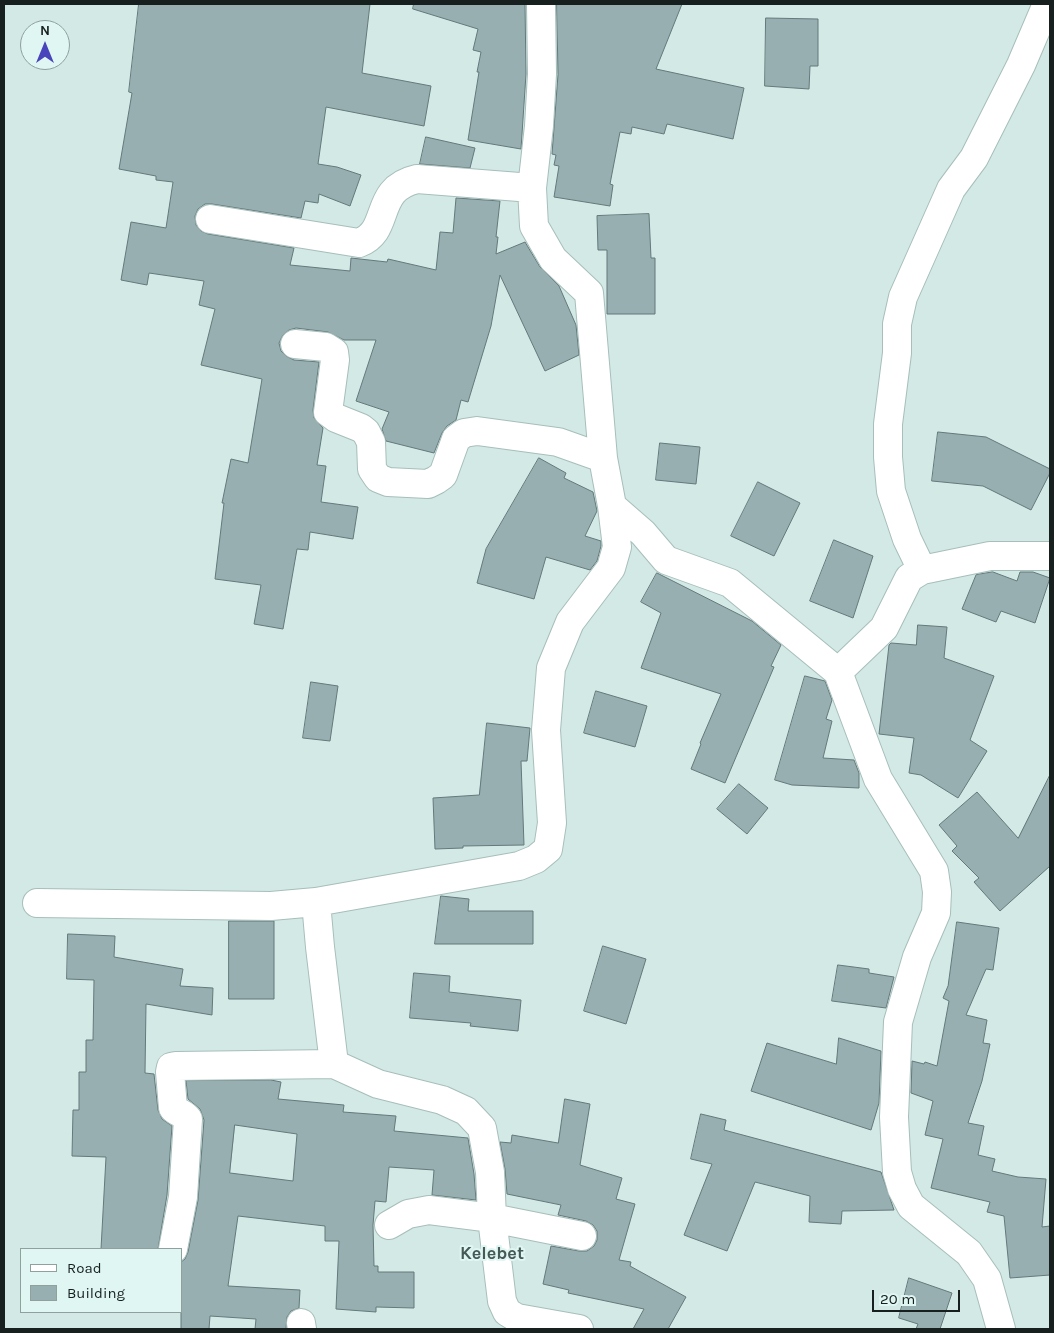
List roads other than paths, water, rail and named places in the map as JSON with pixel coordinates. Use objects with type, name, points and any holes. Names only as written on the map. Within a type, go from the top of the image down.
[{"type":"street","points":[[37,903],[271,906],[316,902],[519,866],[536,859],[548,849],[552,824],[546,730],[552,668],[570,622],[611,568],[617,547],[603,458],[589,293],[553,259],[534,226],[532,188],[539,126],[542,74],[541,4]]},
{"type":"street","points":[[922,570],[907,539],[891,491],[888,458],[888,424],[898,353],[898,324],[903,297],[951,190],[974,158],[1021,65],[1047,4]]},
{"type":"street","points":[[210,219],[359,243],[368,240],[375,232],[388,200],[396,187],[406,181],[417,179],[532,188]]},
{"type":"street","points":[[295,344],[326,347],[334,352],[335,360],[328,412],[336,418],[361,428],[366,432],[371,442],[372,469],[378,478],[388,482],[428,484],[436,480],[443,475],[456,439],[464,433],[477,431],[558,442],[603,458]]},
{"type":"street","points":[[612,506],[643,533],[666,560],[730,583],[838,672],[878,779],[934,870],[937,892],[936,913],[917,957],[898,1022],[894,1117],[898,1172],[902,1188],[911,1206],[969,1253],[987,1279],[1001,1329]]},
{"type":"street","points":[[838,672],[884,628],[909,578],[922,570],[990,556],[1050,556]]},
{"type":"street","points":[[316,902],[334,1064]]},
{"type":"street","points":[[173,1248],[183,1197],[188,1119],[186,1115],[175,1111],[173,1108],[171,1067],[334,1064],[378,1084],[442,1100],[466,1111],[482,1128],[490,1172],[492,1218],[502,1301],[507,1312],[518,1318],[579,1329]]},
{"type":"street","points":[[389,1225],[408,1214],[429,1210],[492,1218],[582,1236]]},
{"type":"district","name":"Kelebet","points":[[492,1254]]}]
